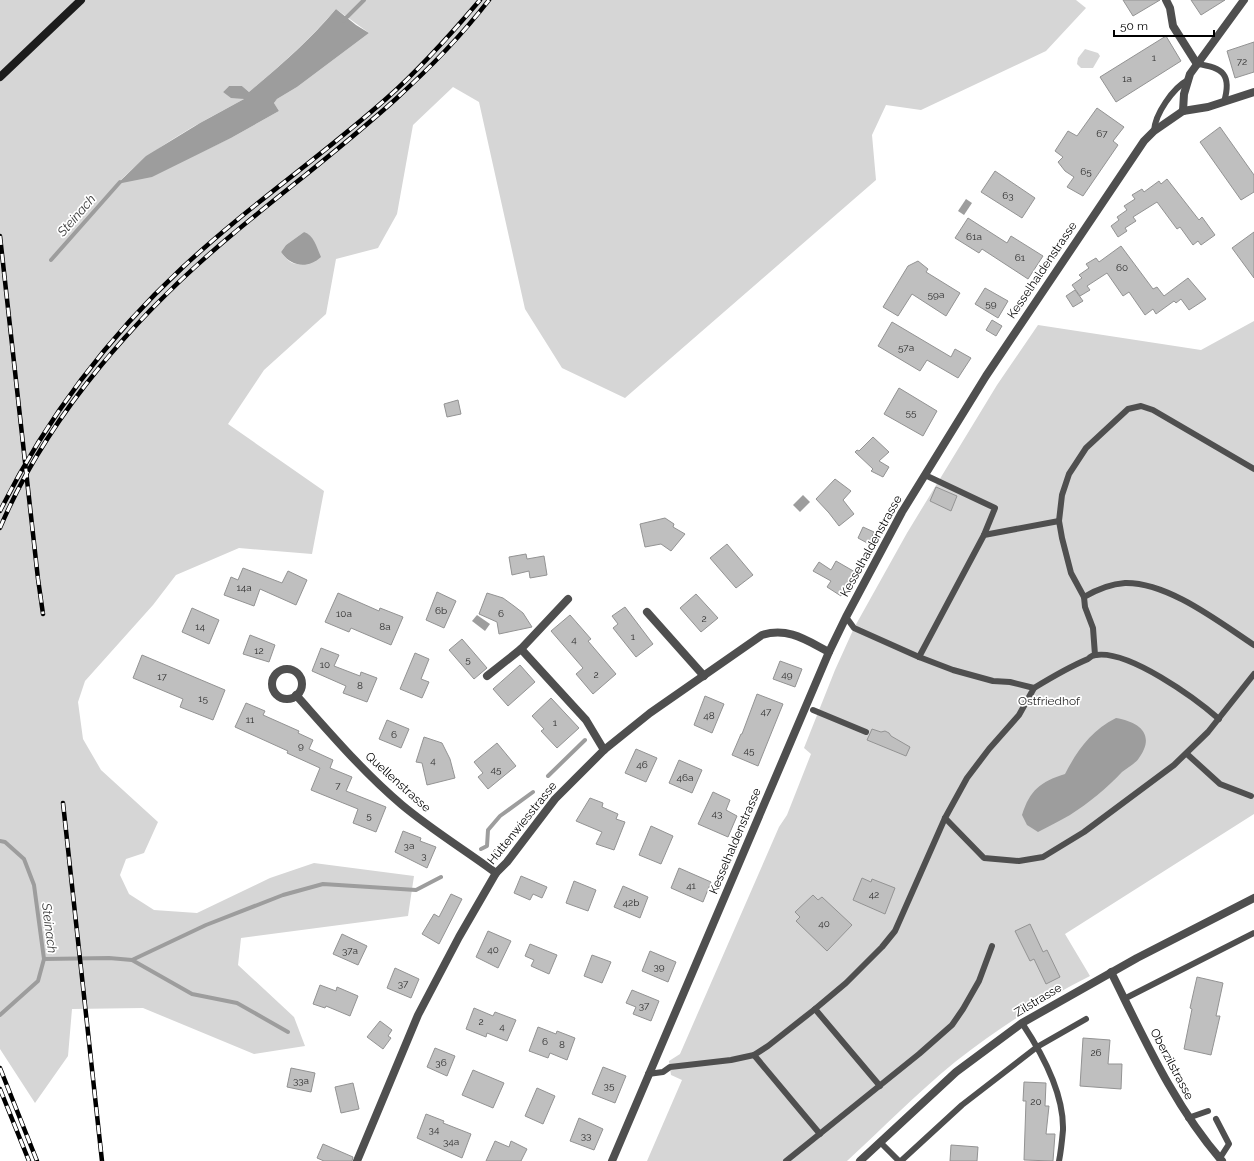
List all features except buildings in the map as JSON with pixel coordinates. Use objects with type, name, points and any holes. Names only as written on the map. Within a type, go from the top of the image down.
[{"type":"main road","points":[[0,77],[81,0]]},
{"type":"street","points":[[1166,0],[1170,8],[1173,26],[1197,64]]},
{"type":"street","points":[[1244,0],[1197,64],[1188,80],[1184,94],[1183,110],[1196,110],[1254,92]]},
{"type":"street","name":"Kesselhaldenstrasse","points":[[612,1161],[829,652],[902,512],[986,376],[1144,141],[1154,131],[1183,110]]},
{"type":"street","points":[[487,676],[521,649],[568,599]]},
{"type":"street","points":[[647,612],[704,676]]},
{"type":"street","name":"Hüttenwiesstrasse","points":[[357,1161],[418,1015],[459,937],[496,872],[507,862],[555,799],[604,750],[650,713],[762,635],[774,632],[786,632],[829,652]]},
{"type":"street","points":[[521,649],[586,720],[604,750]]},
{"type":"street","name":"Quellenstrasse","points":[[296,695],[354,759],[402,804],[438,833],[496,872]]},
{"type":"street","name":"Zilstrasse","points":[[860,1161],[956,1072],[1022,1023],[1111,972],[1254,898]]},
{"type":"street","name":"Oberzilstrasse","points":[[1111,972],[1176,1098],[1188,1118],[1221,1160]]},
{"type":"lane","points":[[1197,64],[1212,66],[1224,75],[1228,88],[1224,102]]},
{"type":"lane","points":[[1154,131],[1158,113],[1178,88],[1188,80]]},
{"type":"lane","points":[[1095,655],[1093,628],[1085,607],[1084,597],[1071,573],[1059,521],[1062,495],[1068,474],[1086,448],[1128,409],[1141,406],[1153,410],[1254,469]]},
{"type":"lane","points":[[919,658],[984,535],[995,508],[925,475]]},
{"type":"lane","points":[[984,535],[1059,521]]},
{"type":"lane","points":[[1084,597],[1108,586],[1126,583],[1157,588],[1190,604],[1254,645]]},
{"type":"lane","points":[[846,617],[854,628],[919,658],[957,672],[993,681],[1010,682],[1034,688]]},
{"type":"lane","points":[[648,1074],[663,1072],[670,1067],[731,1060],[754,1055],[768,1046],[847,982],[882,947],[895,931],[945,818],[967,778],[989,749],[1019,716],[1034,688],[1059,672],[1095,655],[1120,658],[1158,676],[1193,698],[1219,718]]},
{"type":"lane","points":[[945,818],[984,858],[1019,861],[1043,856],[1084,832],[1166,771],[1186,754],[1219,718],[1254,674]]},
{"type":"lane","points":[[813,710],[866,732]]},
{"type":"lane","points":[[1186,754],[1220,784],[1251,796]]},
{"type":"lane","points":[[1124,999],[1254,933]]},
{"type":"lane","points":[[786,1161],[880,1086],[952,1025],[979,981],[992,946]]},
{"type":"lane","points":[[815,1009],[880,1086]]},
{"type":"lane","points":[[880,1142],[900,1161],[962,1105],[1037,1047],[1086,1019]]},
{"type":"lane","points":[[1022,1023],[1037,1047],[1053,1081],[1060,1104],[1063,1129],[1059,1161]]},
{"type":"lane","points":[[754,1055],[820,1134]]},
{"type":"lane","points":[[1188,1118],[1208,1111]]},
{"type":"lane","points":[[1216,1119],[1229,1144],[1221,1160]]},
{"type":"green space","points":[[0,0],[1076,0],[1086,8],[1046,51],[921,110],[886,105],[872,135],[876,180],[625,398],[562,368],[525,309],[479,102],[453,87],[413,125],[397,214],[378,248],[336,259],[326,314],[264,370],[228,424],[324,491],[312,554],[239,548],[176,575],[153,605],[85,681],[78,702],[83,739],[101,770],[158,822],[144,853],[126,859],[120,875],[129,894],[154,910],[197,913],[270,878],[314,863],[414,876],[408,916],[241,938],[238,965],[294,1017],[305,1046],[254,1054],[143,1008],[72,1009],[68,1056],[35,1103],[0,1049]],"holes":[[[336,9],[369,33],[297,87],[277,99],[274,103],[279,111],[231,138],[193,156],[118,183],[162,146],[194,126],[244,99],[223,92],[229,86],[242,86],[249,92],[294,52]],[[304,232],[316,261],[305,264],[292,263],[281,252],[286,245]]]},
{"type":"green space","points":[[1085,49],[1098,53],[1100,56],[1093,68],[1081,68],[1077,64],[1078,58]]},
{"type":"green space","name":"Ostfriedhof","points":[[1254,321],[1254,814],[1065,934],[1090,976],[1037,1005],[955,1062],[927,1086],[847,1161],[647,1161],[682,1080],[671,1075],[669,1061],[680,1054],[779,827],[787,815],[811,754],[804,748],[835,670],[854,628],[907,533],[997,385],[1038,325],[1201,350]]},
{"type":"shaded area","points":[[336,9],[369,33],[297,87],[277,99],[274,103],[279,111],[231,138],[152,177],[117,184],[146,156],[200,123],[244,99],[231,98],[223,92],[229,86],[242,86],[249,92],[305,42]]},
{"type":"shaded area","points":[[966,199],[972,203],[964,215],[958,211]]},
{"type":"shaded area","points":[[304,232],[313,239],[321,257],[311,263],[300,265],[290,261],[281,252],[286,245]]},
{"type":"shaded area","points":[[803,495],[810,502],[800,512],[793,505]]},
{"type":"shaded area","points":[[477,615],[490,624],[485,631],[472,621]]},
{"type":"shaded area","points":[[1116,718],[1138,726],[1145,736],[1146,742],[1144,750],[1137,760],[1098,795],[1070,815],[1038,832],[1027,825],[1022,815],[1025,806],[1037,788],[1049,780],[1065,774],[1080,749],[1092,735]]},
{"type":"waterway","name":"Steinach","points":[[343,21],[364,0]]},
{"type":"waterway","name":"Steinach","points":[[51,260],[120,182]]},
{"type":"waterway","points":[[548,776],[585,740]]},
{"type":"waterway","points":[[481,849],[487,846],[488,830],[500,816],[533,792]]},
{"type":"waterway","name":"Steinach","points":[[0,841],[5,842],[24,859],[34,885],[44,959],[38,981],[0,1015]]},
{"type":"waterway","points":[[44,959],[109,958],[132,960],[206,925],[283,895],[323,884],[416,890],[441,877]]},
{"type":"waterway","points":[[132,960],[192,994],[237,1003],[288,1032]]},
{"type":"railway","points":[[0,511],[37,444],[58,412],[80,381],[128,323],[182,268],[232,224],[362,120],[400,87],[480,0]]},
{"type":"railway","points":[[0,528],[20,486],[70,405],[131,331],[199,263],[401,95],[432,65],[489,0]]},
{"type":"railway","points":[[0,236],[43,614]]},
{"type":"railway","points":[[63,803],[102,1161]]},
{"type":"railway","points":[[0,1068],[37,1161]]},
{"type":"railway","points":[[0,1089],[29,1161]]}]
